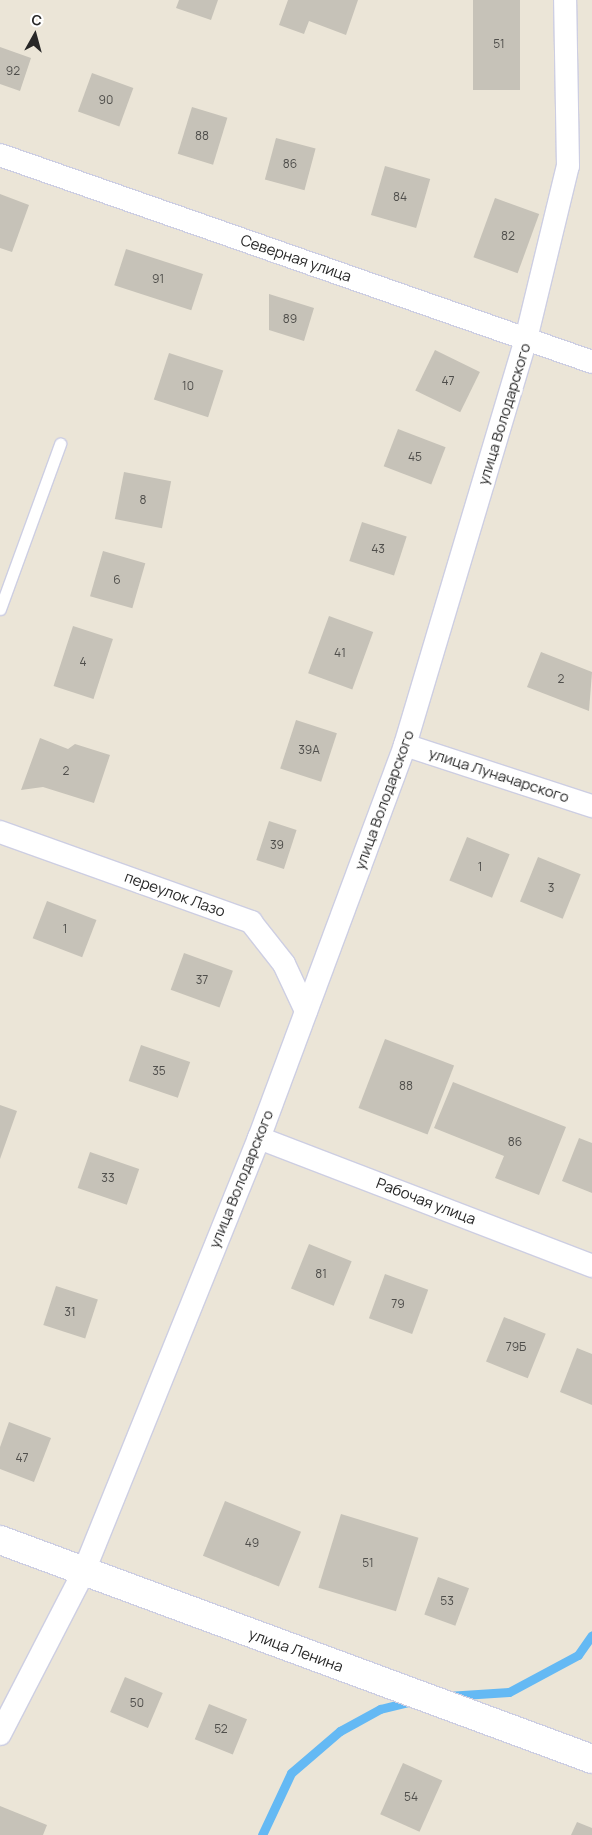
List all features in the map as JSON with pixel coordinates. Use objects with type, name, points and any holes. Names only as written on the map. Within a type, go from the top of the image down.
[{"type":"main road","name":"улица Ленина","points":[[0,1540],[592,1760]]},
{"type":"street","name":"улица Володарского","points":[[0,1734],[84,1571],[259,1138],[405,745],[526,339],[568,166],[565,0]]},
{"type":"street","name":"Северная улица","points":[[0,155],[592,362]]},
{"type":"street","name":"улица Луначарского","points":[[405,745],[592,806]]},
{"type":"street","name":"переулок Лазо","points":[[0,832],[251,922],[284,964],[306,1011]]},
{"type":"street","name":"Рабочая улица","points":[[259,1138],[592,1266]]},
{"type":"lane","points":[[0,609],[60,444]]},
{"type":"building","points":[[179,0],[218,0],[211,20],[176,8]]},
{"type":"building","points":[[288,0],[358,0],[346,35],[309,21],[304,34],[279,25]]},
{"type":"building","points":[[473,0],[520,0],[520,90],[473,90]]},
{"type":"building","points":[[0,47],[31,58],[20,91],[0,84]]},
{"type":"building","points":[[92,73],[133,88],[119,127],[78,112]]},
{"type":"building","points":[[192,107],[227,118],[213,165],[178,154]]},
{"type":"building","points":[[276,138],[316,149],[304,190],[265,180]]},
{"type":"building","points":[[385,166],[430,179],[416,228],[371,215]]},
{"type":"building","points":[[0,194],[29,205],[12,252],[0,248]]},
{"type":"building","points":[[495,198],[539,214],[518,273],[473,257]]},
{"type":"building","points":[[126,249],[203,274],[191,310],[114,285]]},
{"type":"building","points":[[269,294],[314,308],[304,341],[269,330]]},
{"type":"building","points":[[435,350],[480,372],[460,412],[415,390]]},
{"type":"building","points":[[169,353],[223,371],[208,417],[154,400]]},
{"type":"building","points":[[398,429],[446,447],[431,485],[384,466]]},
{"type":"building","points":[[124,472],[171,481],[162,528],[115,519]]},
{"type":"building","points":[[362,522],[407,537],[394,576],[349,561]]},
{"type":"building","points":[[103,551],[145,563],[132,608],[90,596]]},
{"type":"building","points":[[329,616],[373,632],[352,689],[308,673]]},
{"type":"building","points":[[73,626],[113,639],[93,699],[54,686]]},
{"type":"building","points":[[541,652],[592,672],[589,711],[527,687]]},
{"type":"building","points":[[296,720],[337,733],[321,782],[280,769]]},
{"type":"building","points":[[40,738],[68,749],[75,744],[110,755],[94,803],[43,787],[21,790]]},
{"type":"building","points":[[269,821],[297,830],[284,869],[256,860]]},
{"type":"building","points":[[467,837],[510,854],[492,898],[449,881]]},
{"type":"building","points":[[538,857],[581,874],[563,919],[520,902]]},
{"type":"building","points":[[47,901],[96,920],[82,957],[33,938]]},
{"type":"building","points":[[184,953],[233,971],[220,1007],[171,990]]},
{"type":"building","points":[[385,1039],[454,1066],[428,1135],[358,1108]]},
{"type":"building","points":[[141,1045],[190,1062],[178,1098],[129,1081]]},
{"type":"building","points":[[453,1082],[566,1127],[539,1195],[495,1178],[504,1156],[434,1128]]},
{"type":"building","points":[[0,1105],[17,1111],[0,1159]]},
{"type":"building","points":[[579,1138],[592,1143],[592,1193],[562,1181]]},
{"type":"building","points":[[90,1152],[139,1169],[127,1205],[78,1188]]},
{"type":"building","points":[[309,1244],[352,1261],[334,1306],[291,1289]]},
{"type":"building","points":[[385,1274],[428,1290],[412,1334],[369,1318]]},
{"type":"building","points":[[56,1286],[98,1300],[85,1339],[43,1325]]},
{"type":"building","points":[[504,1317],[546,1334],[528,1378],[486,1362]]},
{"type":"building","points":[[577,1348],[592,1354],[592,1405],[560,1392]]},
{"type":"building","points":[[9,1422],[51,1438],[34,1482],[0,1469],[0,1447]]},
{"type":"building","points":[[225,1501],[301,1532],[279,1586],[203,1556]]},
{"type":"building","points":[[341,1514],[418,1538],[396,1611],[318,1588]]},
{"type":"building","points":[[438,1577],[469,1588],[455,1626],[424,1615]]},
{"type":"building","points":[[125,1677],[163,1693],[148,1728],[110,1712]]},
{"type":"building","points":[[209,1704],[247,1719],[233,1755],[195,1739]]},
{"type":"building","points":[[403,1763],[442,1780],[420,1832],[380,1814]]},
{"type":"building","points":[[0,1806],[47,1825],[43,1835],[0,1835]]},
{"type":"building","points":[[577,1822],[592,1828],[592,1835],[571,1835]]},
{"type":"waterway","points":[[447,1696],[509,1692],[578,1655],[592,1635]]},
{"type":"waterway","points":[[262,1835],[291,1773],[340,1731],[380,1709],[412,1701]]}]
